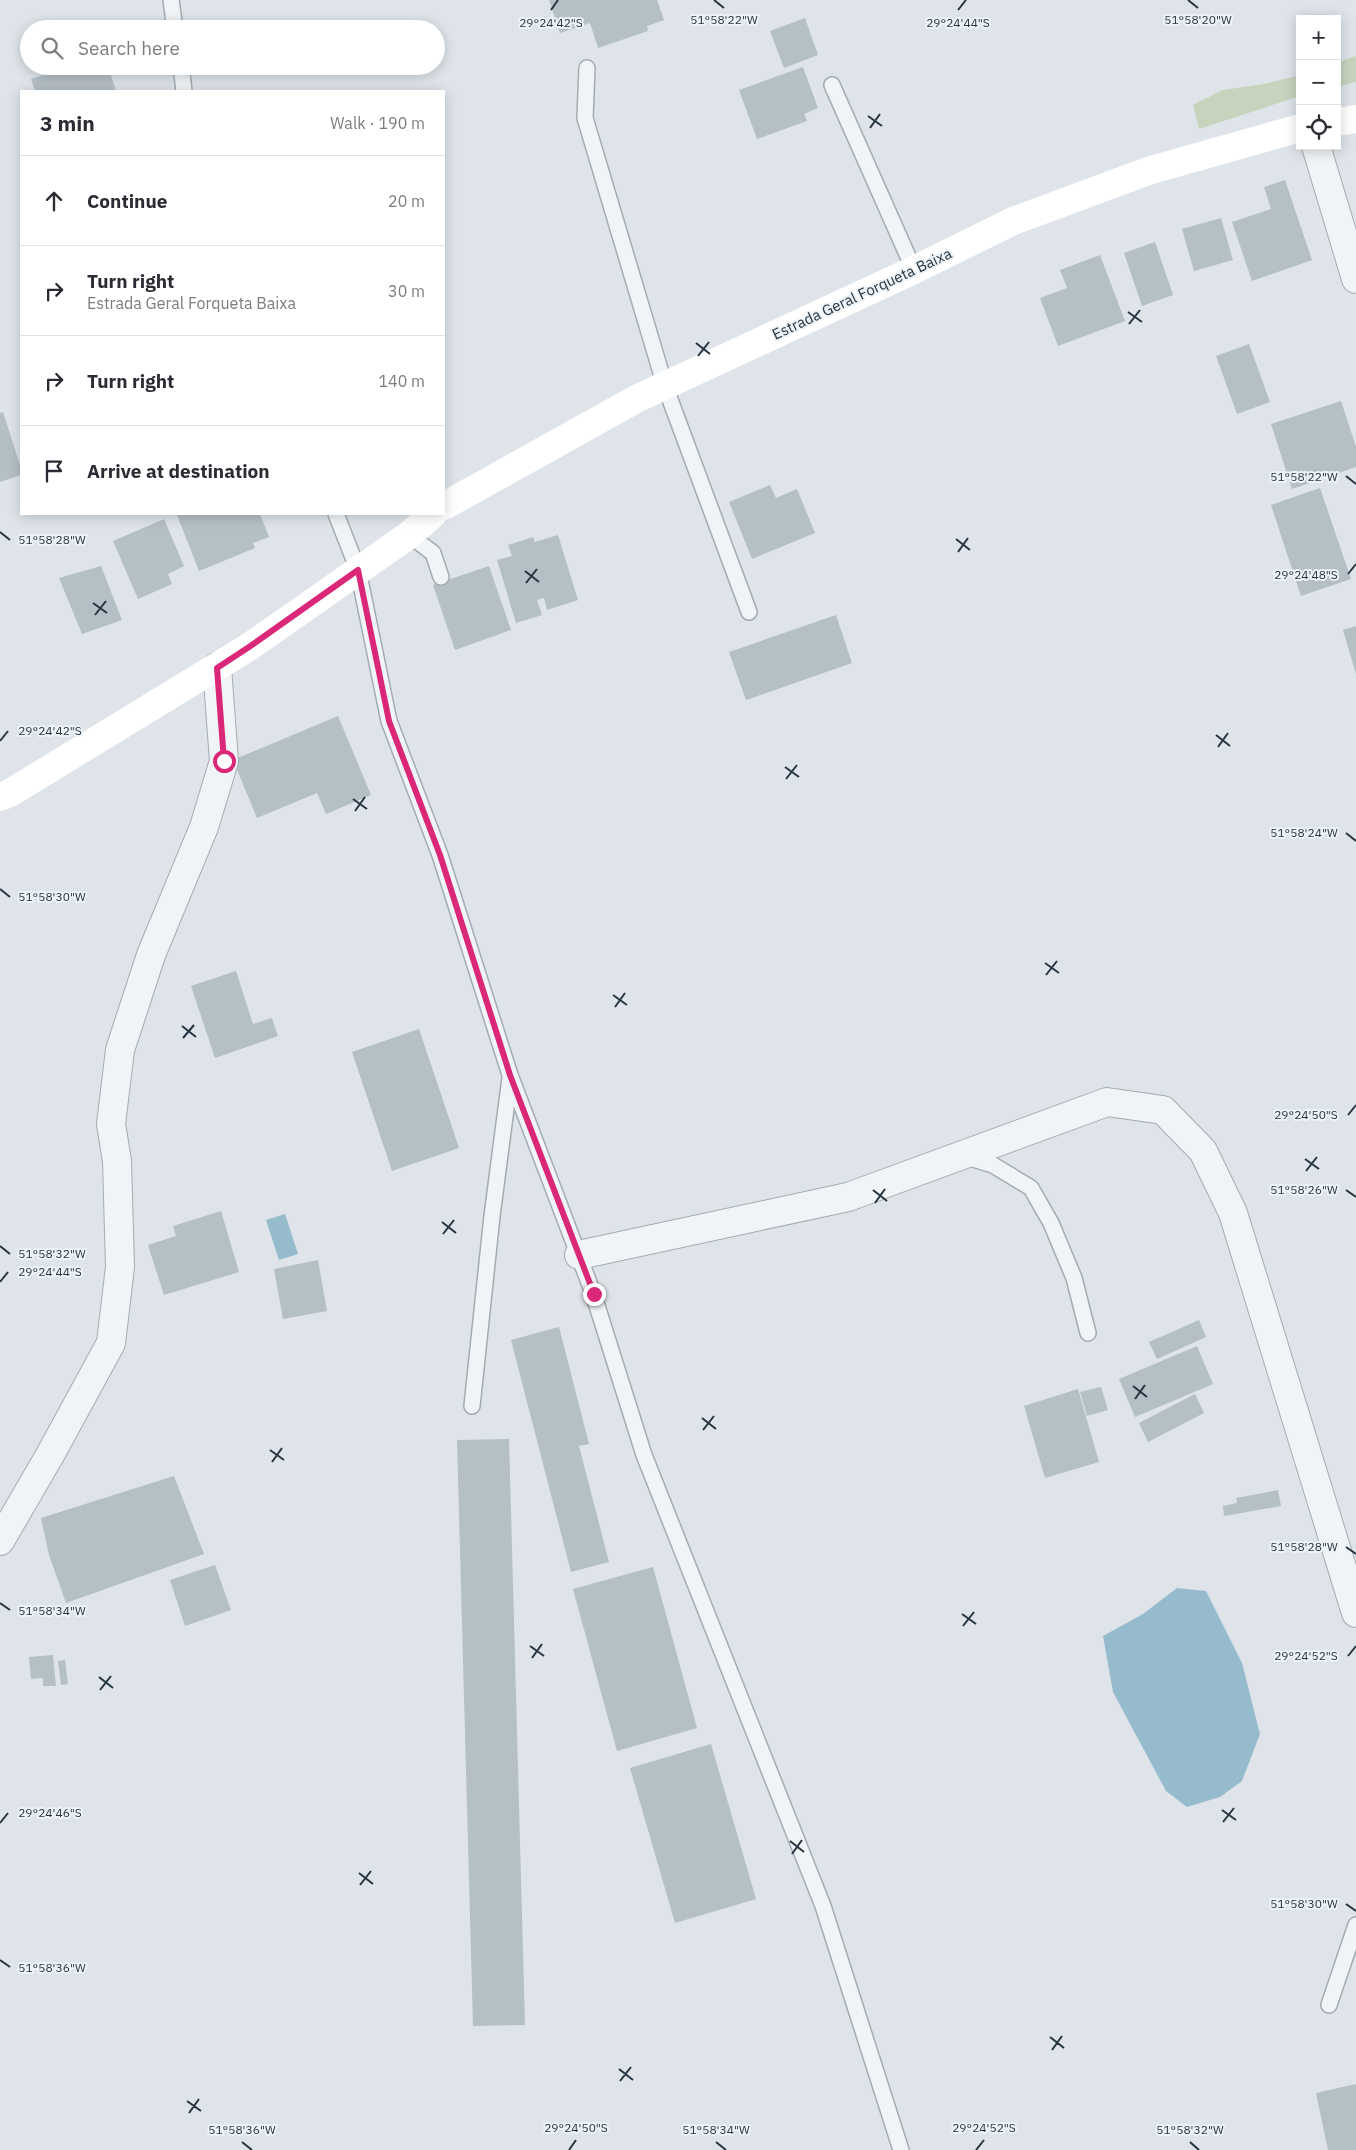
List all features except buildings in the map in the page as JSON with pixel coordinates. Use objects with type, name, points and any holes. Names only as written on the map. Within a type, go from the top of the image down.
[{"type":"street","points":[[1341,122],[1356,120]]},
{"type":"street","name":"Estrada Geral Forqueta Baixa","points":[[445,505],[638,398],[914,270],[1013,221],[1148,172],[1296,129]]},
{"type":"street","points":[[1317,150],[1356,279]]},
{"type":"street","points":[[0,797],[10,793],[217,668],[409,535],[432,515]]},
{"type":"street","points":[[0,1541],[50,1455],[111,1343],[120,1267],[117,1161],[111,1124],[120,1050],[151,955],[204,827],[224,761],[217,668]]},
{"type":"street","points":[[579,1255],[848,1197],[1107,1102],[1163,1110],[1203,1151],[1233,1213],[1356,1612]]},
{"type":"lane","points":[[171,0],[174,20]]},
{"type":"lane","points":[[588,68],[585,118],[665,386],[749,612]]},
{"type":"lane","points":[[182,75],[184,90]]},
{"type":"lane","points":[[832,85],[914,270]]},
{"type":"lane","points":[[336,515],[358,570],[389,721],[440,855],[510,1075],[594,1294],[644,1454],[823,1906],[901,2150]]},
{"type":"lane","points":[[409,535],[432,553],[442,577]]},
{"type":"lane","points":[[472,1406],[492,1216],[510,1075]]},
{"type":"lane","points":[[961,1156],[993,1165],[1031,1188],[1051,1223],[1074,1278],[1088,1333]]},
{"type":"lane","points":[[1329,2005],[1356,1925]]},
{"type":"green space","points":[[1356,56],[1356,82],[1341,86],[1341,62]]},
{"type":"green space","points":[[1296,76],[1296,97],[1199,129],[1193,105],[1223,90],[1264,84]]},
{"type":"water","points":[[285,1214],[298,1254],[279,1260],[266,1220]]},
{"type":"water","points":[[1177,1588],[1206,1591],[1242,1663],[1260,1734],[1242,1781],[1220,1797],[1187,1807],[1166,1791],[1113,1692],[1103,1636],[1143,1614]]},
{"type":"route","points":[[224,761],[217,668],[358,570],[389,721],[440,855],[510,1075],[594,1294]]}]
